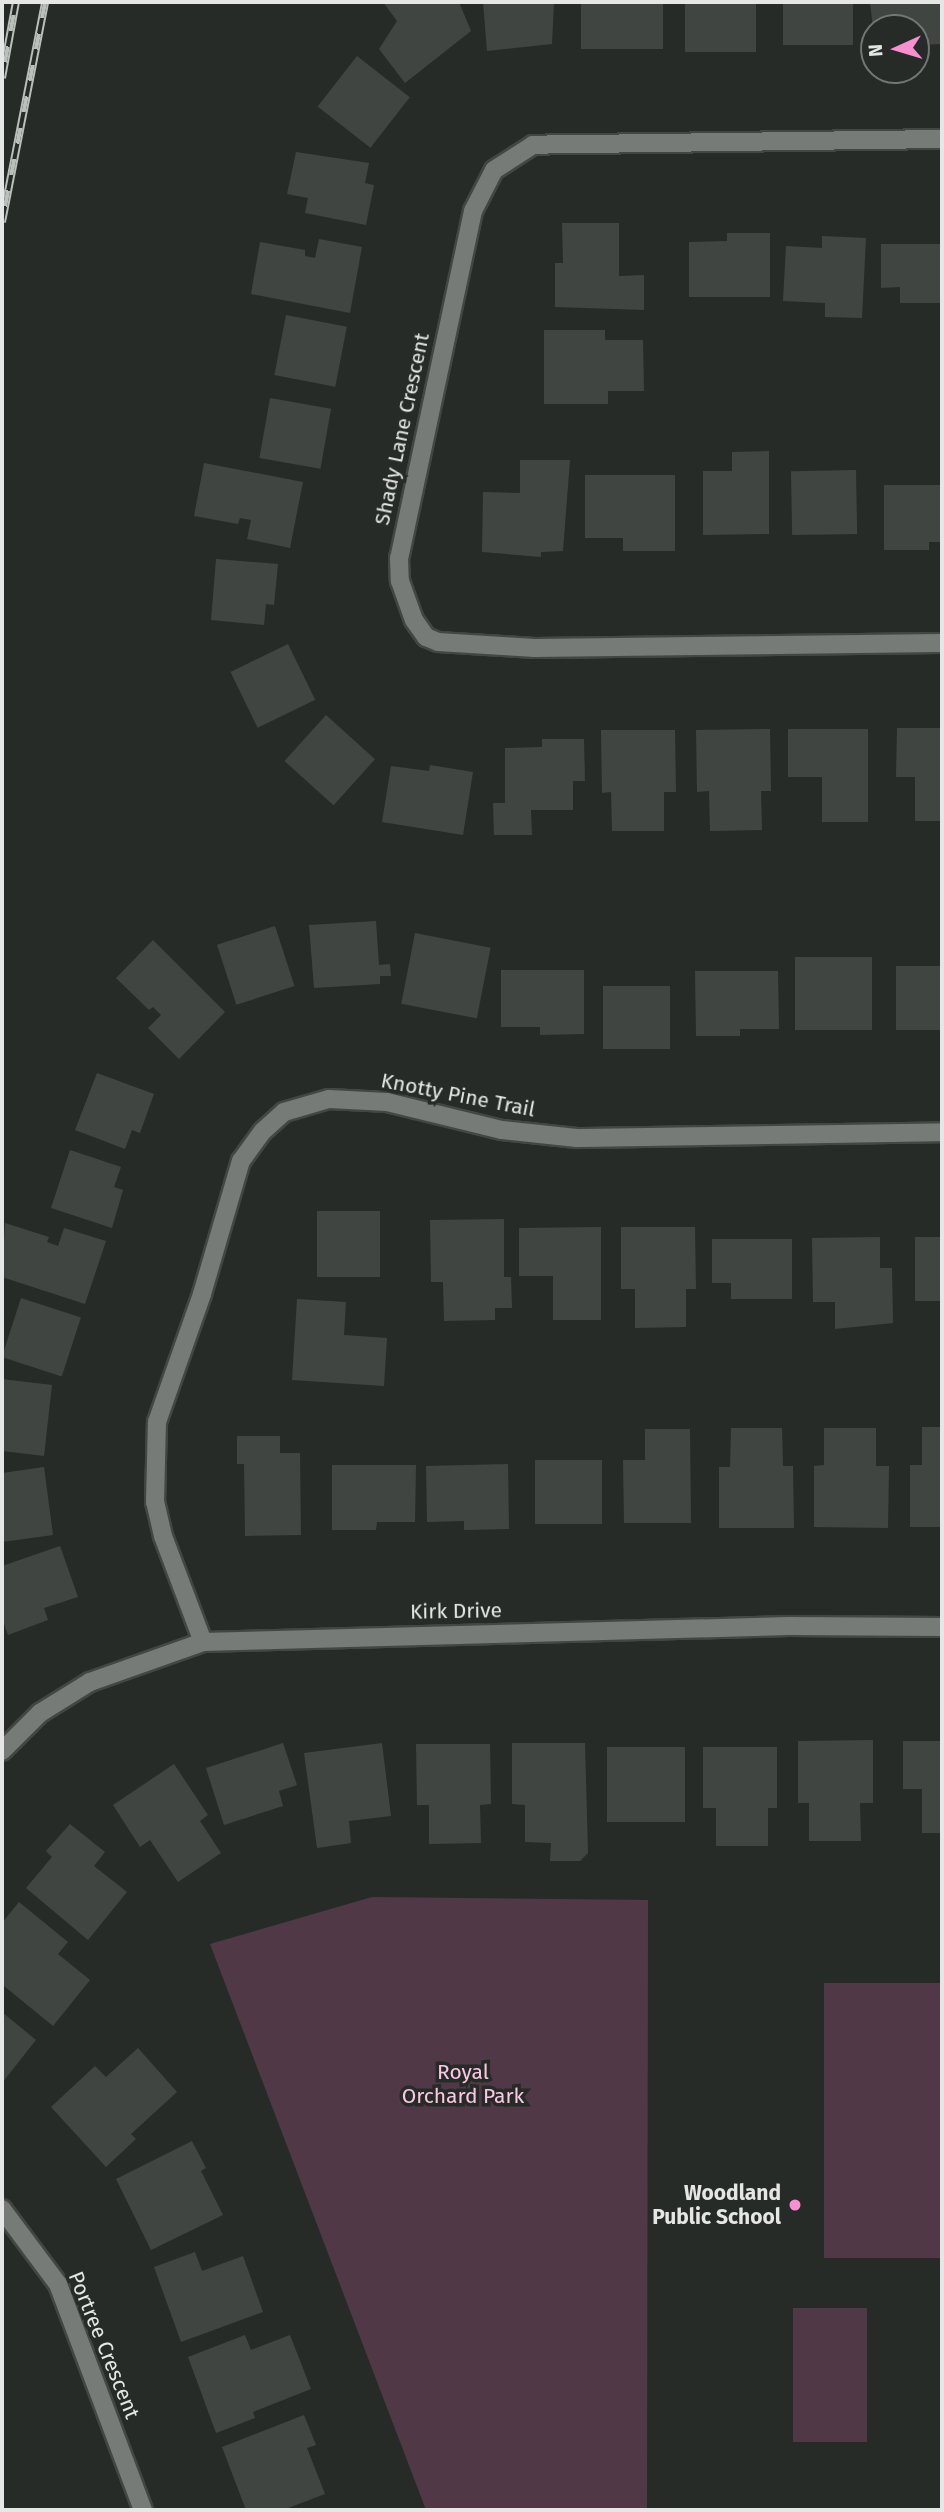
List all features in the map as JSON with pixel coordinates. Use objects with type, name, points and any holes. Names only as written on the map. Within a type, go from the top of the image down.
[{"type":"street","name":"Shady Lane Crescent","points":[[942,139],[533,145],[494,170],[473,211],[399,558],[400,581],[414,620],[426,637],[447,643],[535,648],[942,643]]},
{"type":"street","name":"Knotty Pine Trail","points":[[202,1642],[163,1536],[155,1502],[157,1422],[202,1294],[241,1161],[263,1130],[284,1112],[329,1099],[387,1102],[502,1130],[577,1138],[942,1132]]},
{"type":"street","name":"Kirk Drive","points":[[2,1751],[40,1713],[90,1682],[202,1642],[789,1626],[942,1627]]},
{"type":"street","name":"Portree Crescent","points":[[2,2209],[58,2284],[144,2510]]},
{"type":"green space","name":"Royal Orchard Park","points":[[372,1897],[648,1900],[647,2510],[426,2510],[210,1944]]},
{"type":"green space","points":[[824,1983],[942,1983],[942,2258],[824,2258]]},
{"type":"green space","points":[[793,2308],[867,2308],[867,2442],[793,2442]]},
{"type":"building","points":[[383,2],[459,2],[471,31],[405,83],[379,49],[397,21]]},
{"type":"building","points":[[483,2],[554,2],[552,44],[487,51]]},
{"type":"building","points":[[581,2],[663,2],[663,49],[581,49]]},
{"type":"building","points":[[685,2],[756,2],[756,52],[685,52]]},
{"type":"building","points":[[783,2],[853,2],[853,45],[783,45]]},
{"type":"building","points":[[870,2],[942,2],[942,44],[930,44],[930,14],[871,14]]},
{"type":"building","points":[[357,56],[410,97],[370,148],[318,106]]},
{"type":"building","points":[[296,152],[369,163],[365,183],[374,185],[366,225],[305,213],[308,198],[287,194]]},
{"type":"building","points":[[562,223],[619,223],[619,276],[644,275],[644,310],[555,307],[555,263],[563,263]]},
{"type":"building","points":[[727,233],[770,233],[770,297],[689,297],[689,242],[727,241]]},
{"type":"building","points":[[822,236],[866,238],[862,318],[825,317],[825,303],[783,301],[786,246],[822,248]]},
{"type":"building","points":[[319,239],[362,247],[350,313],[251,294],[260,242],[305,250],[305,256],[315,258]]},
{"type":"building","points":[[881,244],[942,244],[942,303],[900,303],[900,287],[881,288]]},
{"type":"building","points":[[286,315],[347,327],[335,387],[274,375]]},
{"type":"building","points":[[544,330],[605,330],[605,340],[643,340],[644,391],[608,391],[608,404],[544,404]]},
{"type":"building","points":[[270,398],[331,409],[320,469],[259,458]]},
{"type":"building","points":[[769,451],[769,534],[703,535],[703,471],[732,471],[732,452]]},
{"type":"building","points":[[520,460],[570,460],[563,551],[541,552],[541,557],[482,552],[483,492],[520,493]]},
{"type":"building","points":[[204,463],[303,482],[290,548],[247,539],[251,520],[240,518],[238,524],[194,516]]},
{"type":"building","points":[[856,470],[857,534],[792,535],[791,471]]},
{"type":"building","points":[[585,475],[675,475],[675,551],[623,551],[623,538],[585,538]]},
{"type":"building","points":[[884,485],[942,485],[942,542],[929,542],[929,550],[884,550]]},
{"type":"building","points":[[216,559],[278,564],[274,605],[266,604],[264,625],[211,620]]},
{"type":"building","points":[[288,644],[315,700],[258,728],[230,672]]},
{"type":"building","points":[[326,715],[375,759],[334,805],[285,761]]},
{"type":"building","points":[[897,728],[942,728],[942,821],[915,821],[915,777],[896,777]]},
{"type":"building","points":[[770,729],[771,791],[761,791],[762,830],[710,831],[709,791],[697,792],[696,730]]},
{"type":"building","points":[[788,729],[868,729],[868,822],[822,822],[822,777],[788,777]]},
{"type":"building","points":[[601,730],[675,730],[676,792],[664,792],[664,831],[612,831],[611,792],[602,793]]},
{"type":"building","points":[[542,739],[584,739],[585,781],[573,781],[573,810],[531,810],[532,835],[494,835],[493,803],[505,803],[505,748],[542,747]]},
{"type":"building","points":[[430,765],[473,772],[463,835],[382,822],[391,766],[429,771]]},
{"type":"building","points":[[376,921],[379,965],[390,964],[391,976],[380,976],[380,984],[314,988],[309,925]]},
{"type":"building","points":[[275,926],[294,986],[236,1005],[217,945]]},
{"type":"building","points":[[415,933],[491,948],[477,1018],[401,1004]]},
{"type":"building","points":[[153,940],[225,1012],[179,1059],[148,1028],[161,1015],[153,1007],[149,1010],[116,978]]},
{"type":"building","points":[[795,957],[872,957],[872,1030],[795,1030]]},
{"type":"building","points":[[896,966],[942,966],[942,1030],[896,1030]]},
{"type":"building","points":[[501,970],[584,970],[584,1034],[540,1035],[540,1027],[501,1027]]},
{"type":"building","points":[[695,971],[778,971],[779,1029],[740,1029],[740,1036],[696,1036]]},
{"type":"building","points":[[603,986],[670,986],[670,1049],[603,1049]]},
{"type":"building","points":[[97,1073],[154,1094],[140,1133],[132,1130],[125,1149],[75,1130]]},
{"type":"building","points":[[70,1150],[121,1167],[114,1187],[123,1190],[112,1228],[51,1208]]},
{"type":"building","points":[[317,1211],[380,1211],[380,1277],[317,1277]]},
{"type":"building","points":[[504,1219],[504,1277],[511,1277],[512,1308],[495,1308],[495,1320],[444,1321],[443,1282],[431,1282],[430,1220]]},
{"type":"building","points":[[5,1223],[49,1237],[47,1242],[58,1246],[64,1228],[106,1241],[85,1304],[2,1277]]},
{"type":"building","points":[[601,1227],[601,1320],[553,1320],[553,1276],[519,1276],[519,1228]]},
{"type":"building","points":[[621,1227],[695,1227],[696,1289],[686,1289],[686,1327],[635,1328],[635,1289],[621,1289]]},
{"type":"building","points":[[880,1237],[880,1268],[892,1268],[893,1323],[835,1329],[835,1302],[813,1302],[812,1238]]},
{"type":"building","points":[[915,1237],[942,1237],[942,1301],[915,1301]]},
{"type":"building","points":[[712,1239],[792,1239],[792,1299],[731,1299],[731,1283],[712,1283]]},
{"type":"building","points":[[21,1298],[81,1317],[62,1376],[2,1357]]},
{"type":"building","points":[[297,1299],[346,1302],[344,1335],[387,1338],[384,1386],[292,1380]]},
{"type":"building","points":[[2,1379],[52,1385],[44,1456],[2,1451]]},
{"type":"building","points":[[922,1427],[942,1427],[942,1527],[910,1527],[910,1465],[922,1465]]},
{"type":"building","points":[[731,1428],[782,1428],[783,1466],[793,1466],[794,1528],[719,1528],[719,1467],[730,1467]]},
{"type":"building","points":[[824,1428],[876,1428],[876,1466],[889,1466],[888,1528],[814,1527],[814,1466],[824,1465]]},
{"type":"building","points":[[645,1429],[690,1429],[691,1523],[624,1523],[623,1460],[645,1460]]},
{"type":"building","points":[[237,1436],[280,1436],[280,1453],[300,1453],[301,1535],[245,1536],[244,1464],[237,1464]]},
{"type":"building","points":[[535,1460],[602,1460],[602,1524],[535,1524]]},
{"type":"building","points":[[508,1464],[509,1529],[464,1530],[464,1521],[427,1522],[426,1466]]},
{"type":"building","points":[[332,1465],[416,1465],[415,1522],[377,1522],[376,1530],[332,1530]]},
{"type":"building","points":[[44,1467],[53,1535],[2,1542],[2,1473]]},
{"type":"building","points":[[60,1546],[78,1597],[44,1608],[48,1620],[8,1635],[2,1618],[2,1566]]},
{"type":"building","points":[[873,1740],[873,1803],[860,1803],[861,1841],[809,1841],[809,1803],[798,1803],[798,1741]]},
{"type":"building","points":[[903,1741],[942,1741],[942,1833],[922,1833],[922,1789],[903,1789]]},
{"type":"building","points":[[283,1743],[297,1785],[279,1791],[283,1806],[224,1825],[206,1768]]},
{"type":"building","points":[[382,1743],[391,1816],[349,1821],[351,1843],[317,1848],[304,1753]]},
{"type":"building","points":[[512,1743],[585,1743],[588,1853],[580,1861],[550,1861],[551,1843],[525,1842],[525,1805],[512,1804]]},
{"type":"building","points":[[416,1744],[490,1744],[491,1804],[480,1805],[481,1843],[429,1844],[429,1805],[417,1805]]},
{"type":"building","points":[[607,1747],[685,1747],[685,1822],[607,1822]]},
{"type":"building","points":[[703,1747],[777,1747],[777,1808],[768,1808],[768,1846],[716,1846],[716,1808],[703,1808]]},
{"type":"building","points":[[174,1764],[208,1815],[200,1821],[221,1853],[178,1882],[150,1840],[140,1847],[113,1805]]},
{"type":"building","points":[[70,1824],[105,1852],[94,1866],[127,1892],[88,1940],[26,1888],[52,1857],[46,1851]]},
{"type":"building","points":[[19,1902],[68,1942],[58,1954],[90,1980],[53,2026],[4,1986],[2,1989],[2,1923]]},
{"type":"building","points":[[2,2012],[36,2040],[2,2083]]},
{"type":"building","points":[[138,2048],[177,2092],[131,2134],[136,2139],[106,2167],[51,2107],[95,2066],[106,2077]]},
{"type":"building","points":[[192,2141],[206,2168],[201,2171],[223,2215],[151,2250],[116,2179]]},
{"type":"building","points":[[195,2252],[202,2271],[243,2256],[263,2312],[181,2342],[154,2267]]},
{"type":"building","points":[[245,2335],[251,2350],[290,2335],[311,2389],[253,2412],[255,2418],[216,2433],[188,2357]]},
{"type":"building","points":[[304,2415],[316,2445],[307,2448],[325,2494],[283,2510],[246,2510],[222,2447]]},
{"type":"railway","points":[[2,78],[16,2]]},
{"type":"railway","points":[[2,222],[45,2]]},
{"type":"place","name":"Woodland Public School","points":[[795,2205]]}]
